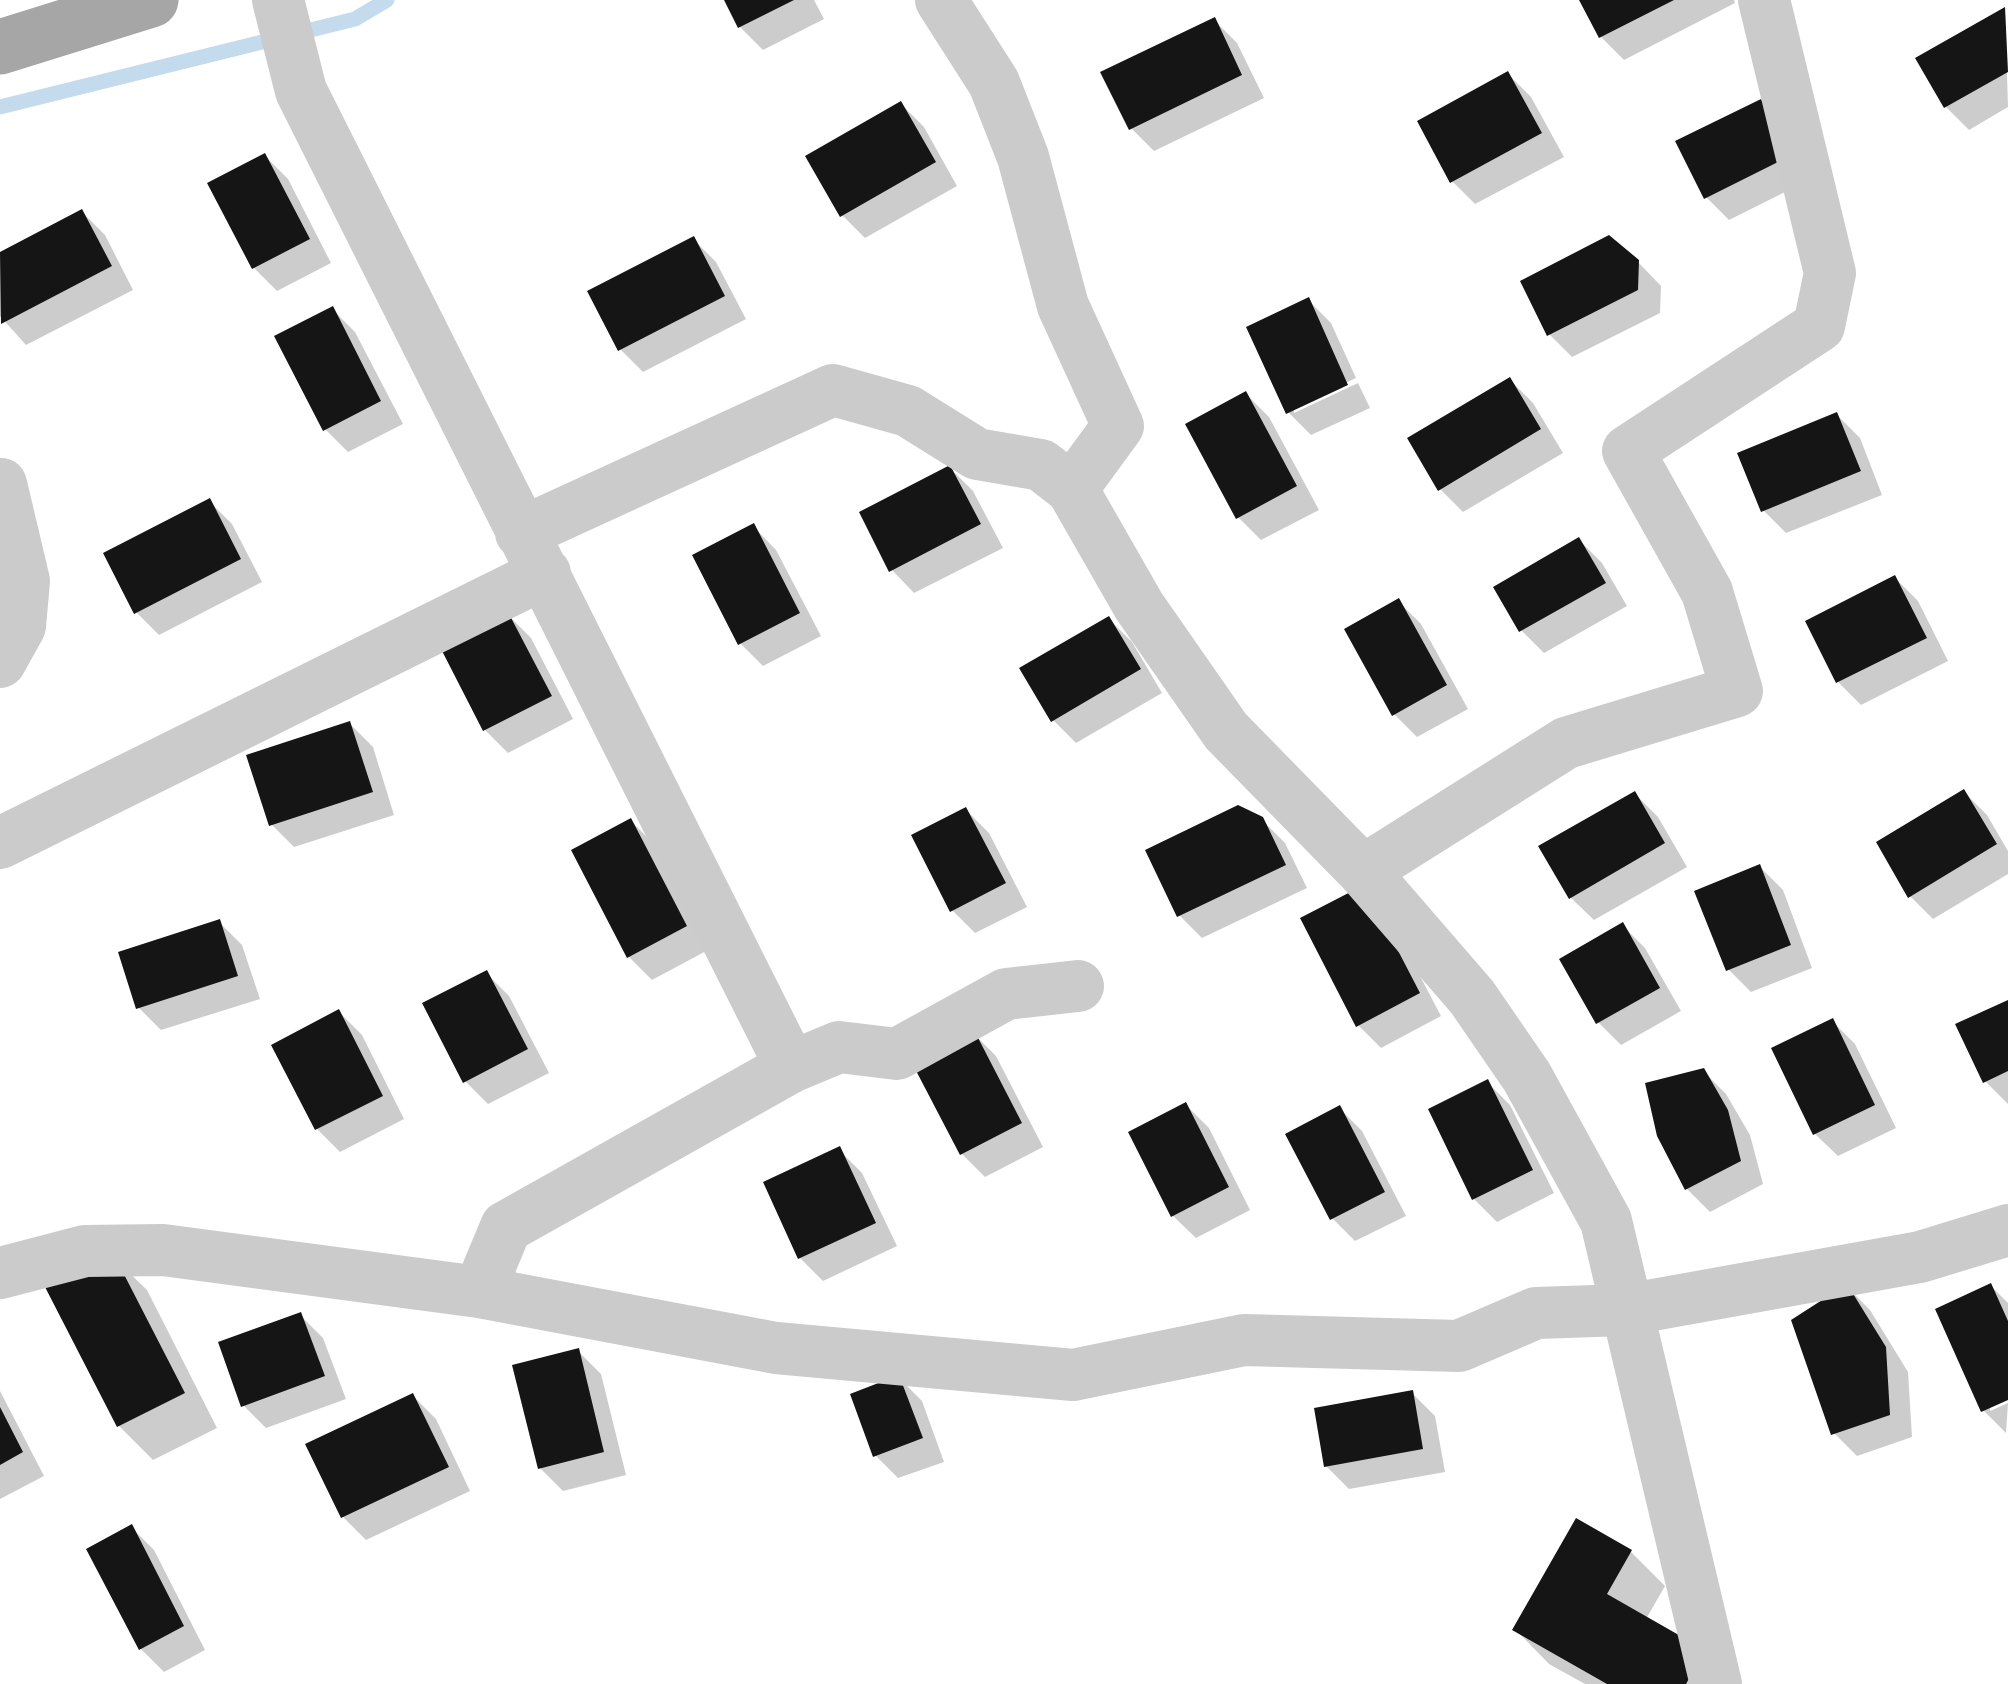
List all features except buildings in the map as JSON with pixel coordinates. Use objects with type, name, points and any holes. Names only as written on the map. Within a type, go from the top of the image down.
[{"type":"main road","points":[[0,47],[150,0]]},
{"type":"street","points":[[941,0],[994,83],[1022,157],[1063,306],[1118,426],[1072,490]]},
{"type":"street","points":[[1363,871],[1566,743],[1737,691],[1707,592],[1628,451],[1819,326],[1830,273],[1764,0]]},
{"type":"street","points":[[278,2],[301,90],[791,1066]]},
{"type":"street","points":[[0,843],[833,390],[908,411],[978,454],[1041,465],[1072,490],[1139,606],[1226,730],[1363,871],[1472,997],[1528,1077],[1606,1221],[1716,1684]]},
{"type":"street","points":[[0,662],[20,626],[24,582],[2,484]]},
{"type":"street","points":[[478,1292],[506,1227],[791,1066],[839,1047],[898,1054],[1006,994],[1078,986]]},
{"type":"street","points":[[0,1273],[85,1250],[163,1250],[478,1292],[776,1348],[1073,1375],[1244,1340],[1459,1346],[1536,1313],[1626,1310],[1920,1257],[2008,1230]]},
{"type":"waterway","points":[[0,107],[355,19],[387,0]]}]
